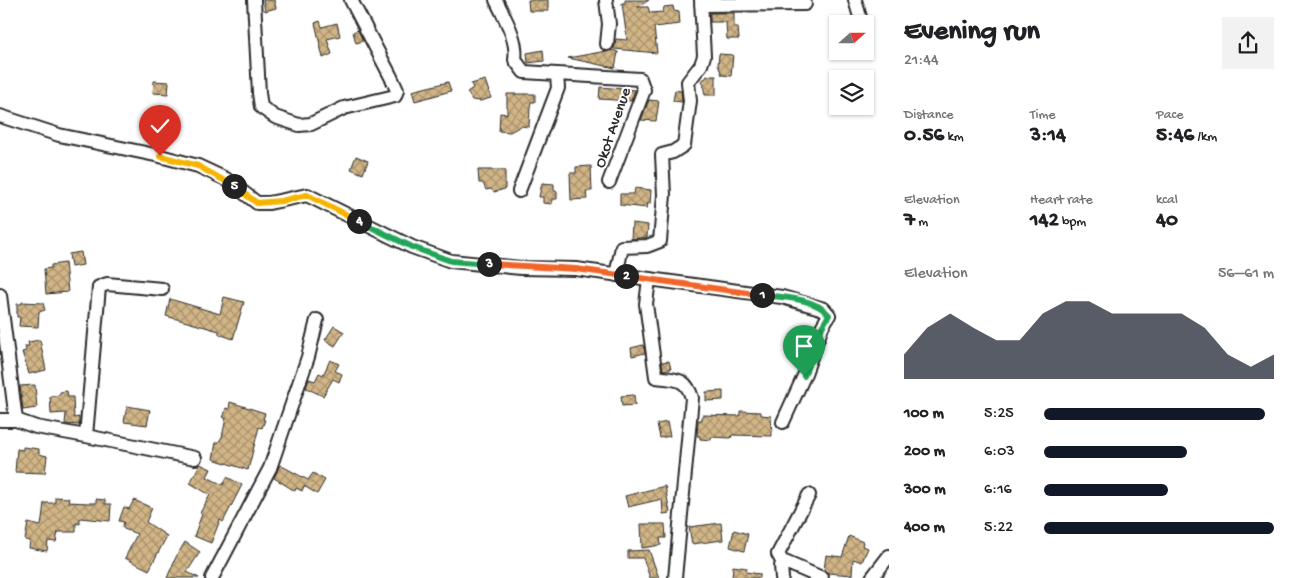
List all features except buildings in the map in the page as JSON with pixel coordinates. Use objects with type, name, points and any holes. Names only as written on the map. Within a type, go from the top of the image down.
[{"type":"street","points":[[254,0],[258,93],[261,107],[275,117],[299,125],[312,124],[344,108],[394,96],[397,90],[352,0]]},
{"type":"street","points":[[496,0],[514,40],[517,53],[515,60],[520,69],[528,74],[557,75],[558,88],[520,191]]},
{"type":"street","points":[[606,0],[609,24],[607,44]]},
{"type":"street","points":[[855,0],[859,15]]},
{"type":"street","points":[[616,275],[622,247],[647,246],[660,242],[664,195],[662,155],[673,152],[684,145],[690,101],[688,82],[701,65],[704,56],[701,3],[805,4]]},
{"type":"street","name":"Okot Avenue","points":[[557,75],[640,80],[642,83],[644,90],[609,182]]},
{"type":"street","points":[[0,116],[59,135],[198,166],[226,180],[257,203],[281,201],[307,195],[412,247],[451,261],[521,268],[576,269],[782,297],[824,309],[829,315],[822,327],[804,376],[783,422]]},
{"type":"street","points":[[649,279],[646,304],[656,377],[683,382],[689,387],[692,398],[675,578]]},
{"type":"street","points":[[86,436],[99,287],[108,284],[162,289]]},
{"type":"street","points":[[0,295],[16,420]]},
{"type":"street","points":[[212,578],[270,468],[308,357],[317,320]]},
{"type":"street","points":[[0,420],[16,420],[36,427],[195,458]]},
{"type":"street","points":[[782,578],[783,563],[778,554],[809,495]]},
{"type":"street","points":[[872,578],[889,556]]},
{"type":"street","points":[[783,563],[788,563],[822,578]]},
{"type":"route","points":[[160,156],[198,166],[226,180],[257,203],[269,203],[307,195],[412,247],[451,261],[521,268],[576,269],[782,297],[804,302],[824,309],[829,315],[822,327],[804,376]]}]
